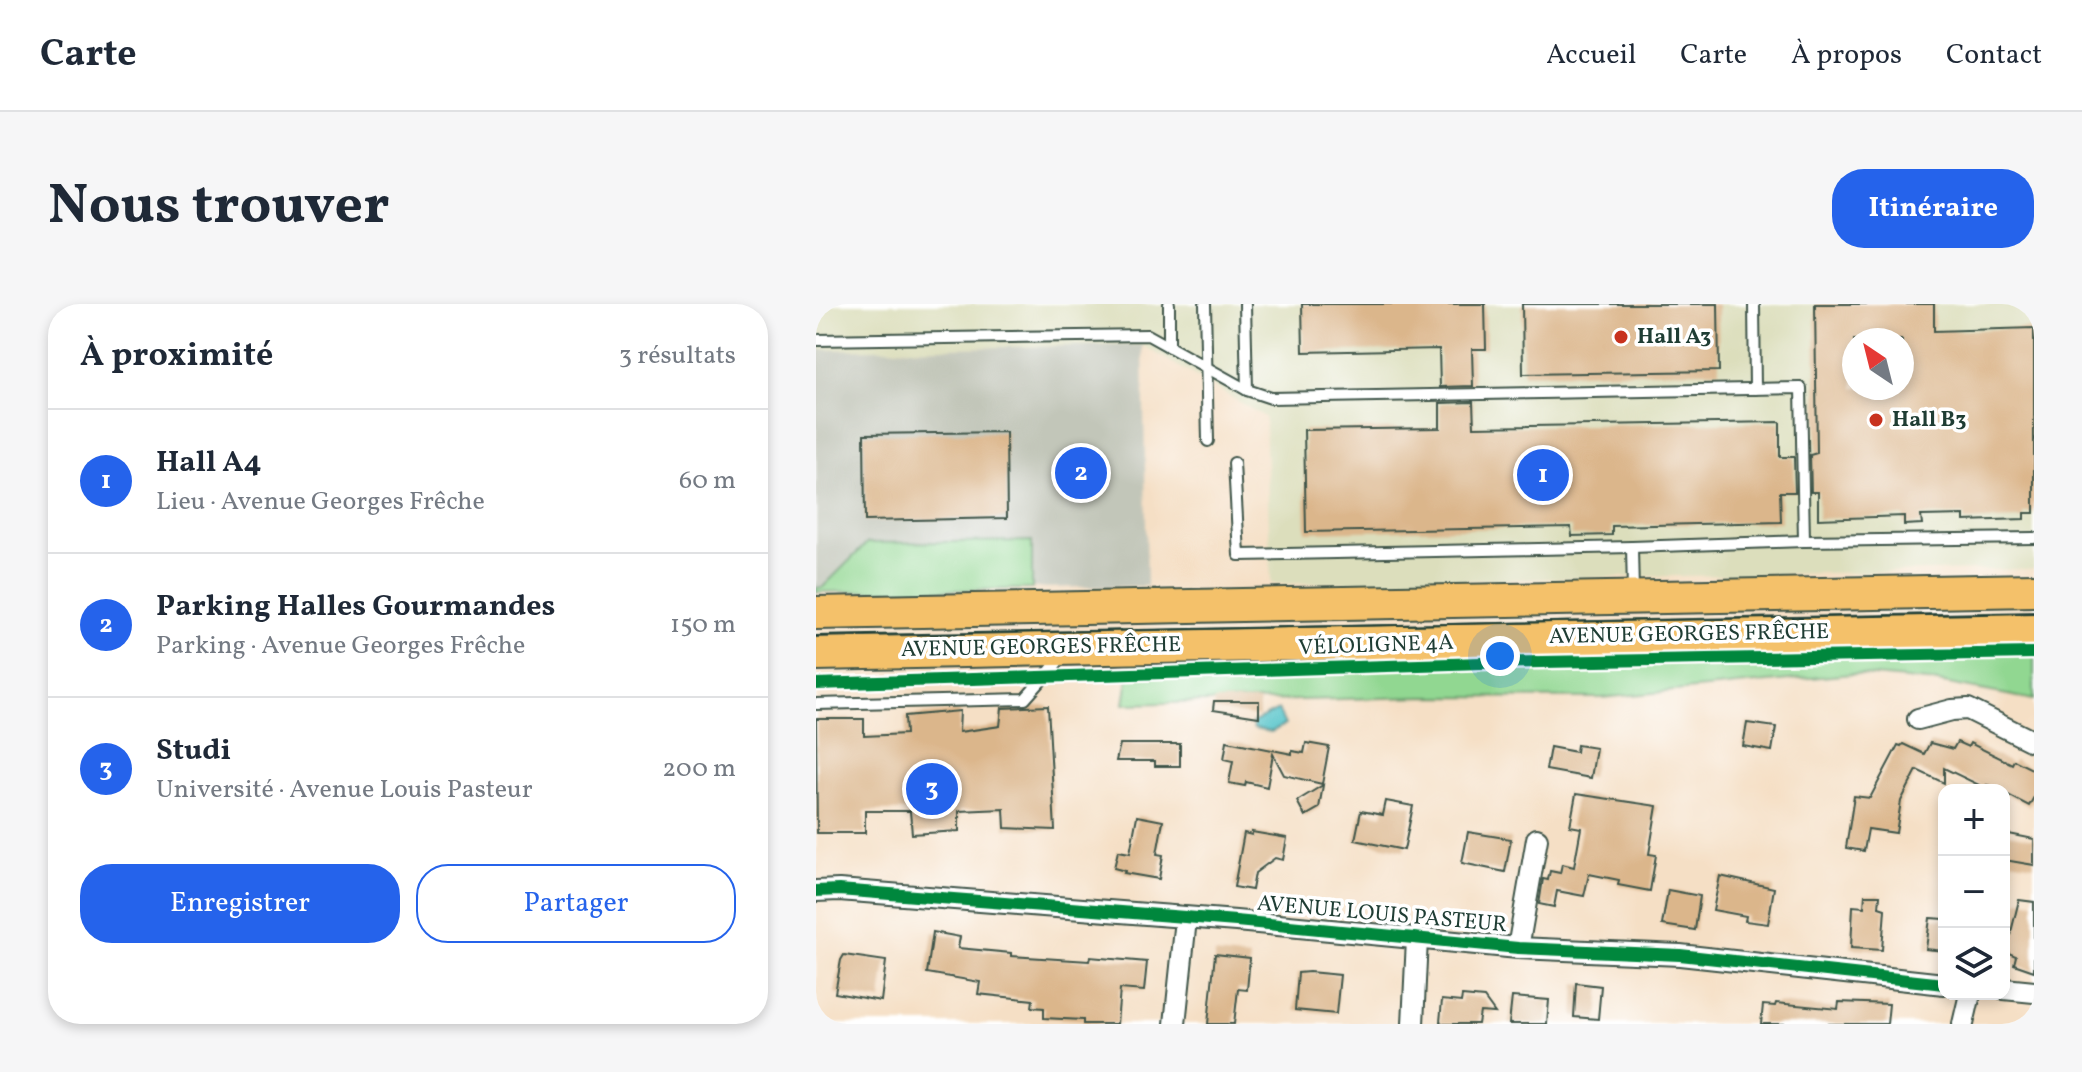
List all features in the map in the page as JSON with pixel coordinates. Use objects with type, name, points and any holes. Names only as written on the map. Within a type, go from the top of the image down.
[{"type":"main road","name":"AVENUE GEORGES FRÊCHE","points":[[816,613],[2034,590]]},
{"type":"main road","name":"AVENUE GEORGES FRÊCHE","points":[[816,654],[2034,629]]},
{"type":"street","points":[[1918,719],[1968,709],[2034,742]]},
{"type":"street","points":[[1518,948],[1537,839]]},
{"type":"street","name":"AVENUE LOUIS PASTEUR","points":[[816,891],[839,890],[1518,948],[1680,955],[1938,983]]},
{"type":"street","points":[[1175,1024],[1186,919]]},
{"type":"street","points":[[1413,1024],[1417,939]]},
{"type":"street","points":[[2010,990],[2034,992]]},
{"type":"street","points":[[1963,1024],[1969,1000]]},
{"type":"lane","points":[[1169,304],[1169,347]]},
{"type":"lane","points":[[1205,304],[1208,441]]},
{"type":"lane","points":[[1245,304],[1247,390]]},
{"type":"lane","points":[[1754,304],[1755,389]]},
{"type":"lane","points":[[816,340],[1148,335],[1247,390],[1271,398],[1801,388],[1804,541]]},
{"type":"lane","points":[[1234,463],[1239,555],[2034,538]]},
{"type":"lane","points":[[1632,547],[1634,598]]},
{"type":"lane","points":[[816,704],[1025,699],[1070,648]]},
{"type":"shaded area","points":[[816,304],[2034,304],[2034,569],[1271,584],[1265,417],[1142,345],[816,350]]},
{"type":"shaded area","points":[[1143,345],[1147,586],[816,592],[816,350]]},
{"type":"green space","points":[[1032,541],[1032,589],[816,592],[816,588],[823,587],[867,543]]},
{"type":"green space","points":[[2034,640],[2034,700],[1938,682],[1852,674],[1601,698],[1426,697],[1124,704],[1132,654]]},
{"type":"water","points":[[1278,710],[1285,725],[1271,732],[1254,729],[1252,723]]},
{"type":"building","points":[[1302,304],[1485,304],[1486,349],[1472,349],[1473,386],[1440,387],[1439,349],[1303,352]]},
{"type":"building","name":"Hall A3","points":[[1522,304],[1718,304],[1719,371],[1523,374]]},
{"type":"building","points":[[1815,304],[1934,304],[1934,331],[2034,328],[2034,513],[2024,513],[2024,519],[1964,521],[1964,515],[1921,516],[1922,524],[1904,525],[1904,516],[1818,519],[1818,492],[1811,492],[1810,455],[1817,453]]},
{"type":"building","points":[[1473,402],[1474,427],[1780,422],[1780,457],[1794,457],[1795,492],[1780,492],[1781,522],[1612,526],[1612,535],[1572,536],[1571,527],[1306,532],[1304,430],[1440,428],[1440,403]]},
{"type":"building","points":[[1006,432],[1007,518],[865,521],[864,434]]},
{"type":"building","points":[[1214,701],[1259,701],[1259,717],[1213,710]]},
{"type":"building","points":[[1048,706],[1055,830],[1005,828],[1004,809],[959,811],[959,831],[912,834],[910,811],[865,811],[865,833],[817,833],[816,719],[864,719],[864,736],[906,734],[905,716],[960,711],[959,732],[1000,726],[1002,708]]},
{"type":"building","points":[[1747,723],[1776,727],[1772,751],[1743,746]]},
{"type":"building","points":[[1227,741],[1292,754],[1292,751],[1304,753],[1306,743],[1329,747],[1322,784],[1284,775],[1273,754],[1267,787],[1246,782],[1245,786],[1229,783],[1233,761],[1224,759]]},
{"type":"building","points":[[1957,742],[1968,747],[1970,743],[2012,764],[2014,760],[2034,770],[2034,797],[2029,806],[2010,796],[2010,784],[1977,784],[1944,768],[1944,783],[1917,770],[1901,801],[1896,833],[1868,829],[1864,851],[1846,848],[1854,796],[1870,798],[1898,745],[1903,744],[1924,754],[1930,743],[1953,749]]},
{"type":"building","points":[[1120,744],[1180,744],[1180,766],[1155,766],[1155,761],[1116,761]]},
{"type":"building","points":[[1577,745],[1596,748],[1591,778],[1546,770],[1550,747],[1576,752]]},
{"type":"building","points":[[1323,785],[1319,808],[1305,816],[1297,801]]},
{"type":"building","points":[[1576,794],[1657,806],[1649,854],[1656,855],[1650,891],[1618,885],[1619,880],[1589,874],[1584,896],[1557,891],[1554,907],[1539,904],[1543,879],[1548,880],[1550,871],[1560,873],[1562,864],[1574,867],[1581,828],[1570,826]]},
{"type":"building","points":[[1386,801],[1413,806],[1404,850],[1355,840],[1361,811],[1383,815]]},
{"type":"building","points":[[1137,816],[1163,821],[1157,854],[1163,855],[1159,879],[1124,873],[1114,868],[1118,851],[1130,853]]},
{"type":"building","points":[[1252,832],[1287,838],[1283,860],[1275,858],[1255,873],[1252,890],[1234,887],[1244,833],[1252,835]]},
{"type":"building","points":[[1468,832],[1511,839],[1505,872],[1462,863]]},
{"type":"building","points":[[2010,834],[2034,839],[2034,865],[2010,861]]},
{"type":"building","points":[[1720,876],[1774,888],[1768,924],[1745,921],[1746,916],[1713,910]]},
{"type":"building","points":[[1668,890],[1700,896],[1695,930],[1662,925]]},
{"type":"building","points":[[1865,895],[1880,895],[1879,907],[1885,909],[1882,950],[1851,948],[1853,906],[1864,907]]},
{"type":"building","points":[[2019,900],[2034,902],[2034,971],[2014,964],[2016,956],[2010,954],[2010,936]]},
{"type":"building","points":[[1930,918],[1938,919],[1938,950],[1926,949]]},
{"type":"building","points":[[933,932],[960,937],[958,948],[1011,953],[1011,956],[1089,961],[1090,957],[1147,962],[1144,991],[1120,989],[1117,1024],[1083,1024],[1083,1020],[1044,1018],[1044,1008],[1032,1007],[1033,1000],[978,994],[980,982],[927,973]]},
{"type":"building","points":[[1215,954],[1250,958],[1247,990],[1238,989],[1234,1024],[1208,1024]]},
{"type":"building","points":[[844,955],[886,961],[881,1001],[835,993]]},
{"type":"building","points":[[1298,973],[1340,975],[1336,1014],[1295,1010]]},
{"type":"building","points":[[1576,983],[1601,986],[1598,1019],[1574,1017]]},
{"type":"building","points":[[1462,996],[1484,998],[1495,1013],[1480,1012],[1478,1024],[1440,1022],[1442,1000],[1461,1002]]},
{"type":"building","points":[[1512,997],[1549,1000],[1547,1024],[1509,1024]]},
{"type":"building","points":[[1839,1002],[1889,1004],[1887,1024],[1761,1024],[1763,1005],[1775,1006],[1776,1003],[1838,1009]]},
{"type":"tram line","points":[[816,636],[2034,613]]},
{"type":"cycle path","name":"VÉLOLIGNE 4A","points":[[816,684],[1482,663],[2034,653]]},
{"type":"cycle path","points":[[816,891],[839,890],[1236,921],[1518,948],[1680,955],[1938,983]]},
{"type":"place","name":"Hall A3","points":[[1621,337]]},
{"type":"place","name":"Hall B3","points":[[1876,420]]},
{"type":"place","name":"Parking Halles Gourmandes","points":[[1081,473]]},
{"type":"place","name":"Hall A4","points":[[1543,475]]},
{"type":"place","name":"Studi","points":[[932,789]]}]
